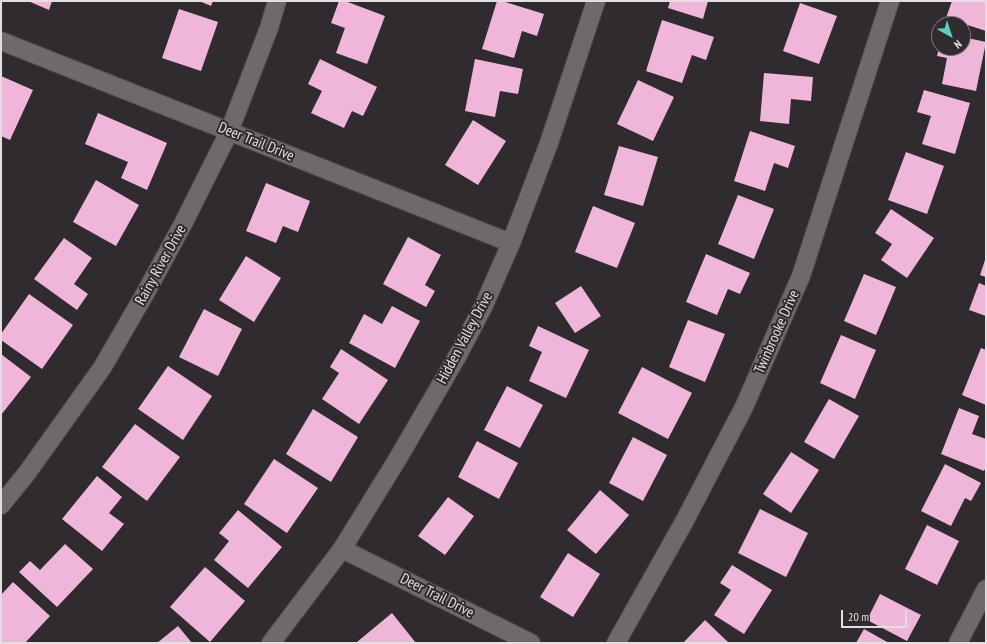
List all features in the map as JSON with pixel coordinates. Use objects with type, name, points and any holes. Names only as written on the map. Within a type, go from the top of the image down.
[{"type":"street","name":"Rainy River Drive","points":[[1,505],[28,473],[102,368],[146,292],[184,222],[229,132],[269,28],[277,1]]},
{"type":"street","name":"Hidden Valley Drive","points":[[271,643],[342,549],[458,355],[484,305],[511,243],[549,143],[596,1]]},
{"type":"street","name":"Twinbrooke Drive","points":[[616,643],[684,522],[744,407],[801,276],[890,1]]},
{"type":"street","name":"Deer Trail Drive","points":[[1,41],[511,243]]},
{"type":"street","name":"Deer Trail Drive","points":[[342,549],[531,643]]},
{"type":"street","points":[[958,643],[986,589]]},
{"type":"building","points":[[28,1],[52,1],[49,10]]},
{"type":"building","points":[[199,1],[213,1],[211,6]]},
{"type":"building","points":[[339,1],[345,1],[385,16],[367,64],[336,53],[345,28],[331,23]]},
{"type":"building","points":[[497,1],[502,1],[544,14],[537,36],[522,31],[514,58],[482,49]]},
{"type":"building","points":[[670,1],[708,1],[703,19],[668,8]]},
{"type":"building","points":[[952,1],[986,1],[986,31],[971,26],[971,16],[947,16]]},
{"type":"building","points":[[800,3],[837,16],[819,64],[783,51]]},
{"type":"building","points":[[179,9],[218,22],[201,71],[162,58]]},
{"type":"building","points":[[662,20],[714,37],[706,60],[692,55],[682,83],[646,71]]},
{"type":"building","points":[[971,39],[986,42],[976,91],[942,84],[947,58],[937,56],[971,56]]},
{"type":"building","points":[[320,59],[377,87],[363,116],[352,111],[344,128],[311,113],[322,91],[308,84]]},
{"type":"building","points":[[475,59],[523,69],[518,94],[500,91],[495,117],[465,111]]},
{"type":"building","points":[[764,73],[813,77],[811,101],[791,99],[789,124],[760,121]]},
{"type":"building","points":[[1,76],[33,90],[10,140],[1,136]]},
{"type":"building","points":[[638,80],[674,97],[653,141],[617,124]]},
{"type":"building","points":[[924,90],[970,103],[955,154],[922,144],[931,116],[917,112]]},
{"type":"building","points":[[98,113],[167,143],[147,190],[121,178],[128,162],[85,144]]},
{"type":"building","points":[[473,120],[506,141],[478,185],[445,165]]},
{"type":"building","points":[[750,131],[795,146],[788,168],[774,163],[765,191],[734,181]]},
{"type":"building","points":[[619,146],[658,157],[643,206],[604,195]]},
{"type":"building","points":[[906,152],[944,166],[927,214],[888,200]]},
{"type":"building","points":[[96,180],[139,205],[116,246],[73,222]]},
{"type":"building","points":[[266,183],[310,201],[298,232],[283,226],[276,243],[246,231]]},
{"type":"building","points":[[738,195],[774,209],[754,259],[718,244]]},
{"type":"building","points":[[593,206],[635,223],[617,268],[575,252]]},
{"type":"building","points":[[891,209],[934,238],[907,278],[881,260],[892,244],[875,233]]},
{"type":"building","points":[[408,237],[441,255],[425,285],[435,291],[426,307],[383,284]]},
{"type":"building","points":[[64,238],[92,258],[74,284],[88,294],[77,310],[34,279]]},
{"type":"building","points":[[706,254],[750,273],[740,294],[728,289],[717,315],[686,302]]},
{"type":"building","points":[[246,256],[281,278],[254,322],[219,300]]},
{"type":"building","points":[[986,257],[986,277],[980,275]]},
{"type":"building","points":[[864,274],[896,287],[876,335],[844,321]]},
{"type":"building","points":[[979,283],[986,286],[986,316],[969,310]]},
{"type":"building","points":[[581,286],[601,316],[575,333],[555,303]]},
{"type":"building","points":[[29,294],[73,325],[42,369],[1,340],[1,334]]},
{"type":"building","points":[[392,306],[420,321],[395,368],[349,343],[364,314],[382,324]]},
{"type":"building","points":[[204,309],[242,329],[218,376],[179,357]]},
{"type":"building","points":[[688,320],[725,334],[705,382],[669,367]]},
{"type":"building","points":[[538,326],[589,350],[566,398],[529,381],[542,352],[529,346]]},
{"type":"building","points":[[841,335],[876,350],[855,399],[820,383]]},
{"type":"building","points":[[981,348],[986,350],[986,405],[962,395]]},
{"type":"building","points":[[341,349],[388,380],[359,424],[322,399],[339,373],[330,367]]},
{"type":"building","points":[[1,354],[31,377],[1,415]]},
{"type":"building","points":[[168,366],[212,396],[183,440],[138,409]]},
{"type":"building","points":[[642,367],[692,393],[668,439],[618,413]]},
{"type":"building","points":[[507,386],[543,405],[520,448],[484,430]]},
{"type":"building","points":[[829,399],[859,416],[834,459],[804,442]]},
{"type":"building","points":[[959,408],[979,416],[972,434],[986,439],[986,467],[984,471],[941,454]]},
{"type":"building","points":[[313,409],[358,437],[331,482],[286,454]]},
{"type":"building","points":[[135,424],[180,457],[147,501],[102,467]]},
{"type":"building","points":[[633,437],[667,455],[643,501],[609,483]]},
{"type":"building","points":[[477,441],[518,463],[499,499],[458,477]]},
{"type":"building","points":[[791,452],[819,470],[791,513],[763,494]]},
{"type":"building","points":[[274,459],[318,488],[287,533],[244,504]]},
{"type":"building","points":[[945,464],[981,483],[971,501],[965,498],[951,526],[921,511]]},
{"type":"building","points":[[97,476],[122,497],[109,513],[124,524],[102,551],[62,519]]},
{"type":"building","points":[[600,490],[629,515],[596,554],[567,530]]},
{"type":"building","points":[[448,497],[474,516],[445,555],[418,536]]},
{"type":"building","points":[[760,509],[808,533],[786,577],[738,553]]},
{"type":"building","points":[[238,510],[282,547],[248,588],[214,560],[229,541],[219,533]]},
{"type":"building","points":[[927,525],[959,541],[937,585],[905,569]]},
{"type":"building","points":[[65,544],[93,569],[57,607],[19,572],[30,561],[40,570]]},
{"type":"building","points":[[568,553],[600,574],[573,617],[540,597]]},
{"type":"building","points":[[732,565],[772,590],[744,634],[714,615],[731,590],[720,583]]},
{"type":"building","points":[[205,567],[245,601],[210,642],[170,607]]},
{"type":"building","points":[[13,582],[50,616],[25,643],[1,643],[1,595]]},
{"type":"building","points":[[880,594],[921,615],[907,641],[867,620]]},
{"type":"building","points":[[392,613],[416,643],[357,643],[357,642]]},
{"type":"building","points":[[705,620],[729,643],[683,643]]},
{"type":"building","points":[[178,626],[192,643],[157,643]]},
{"type":"building","points":[[864,629],[889,643],[856,643]]}]
